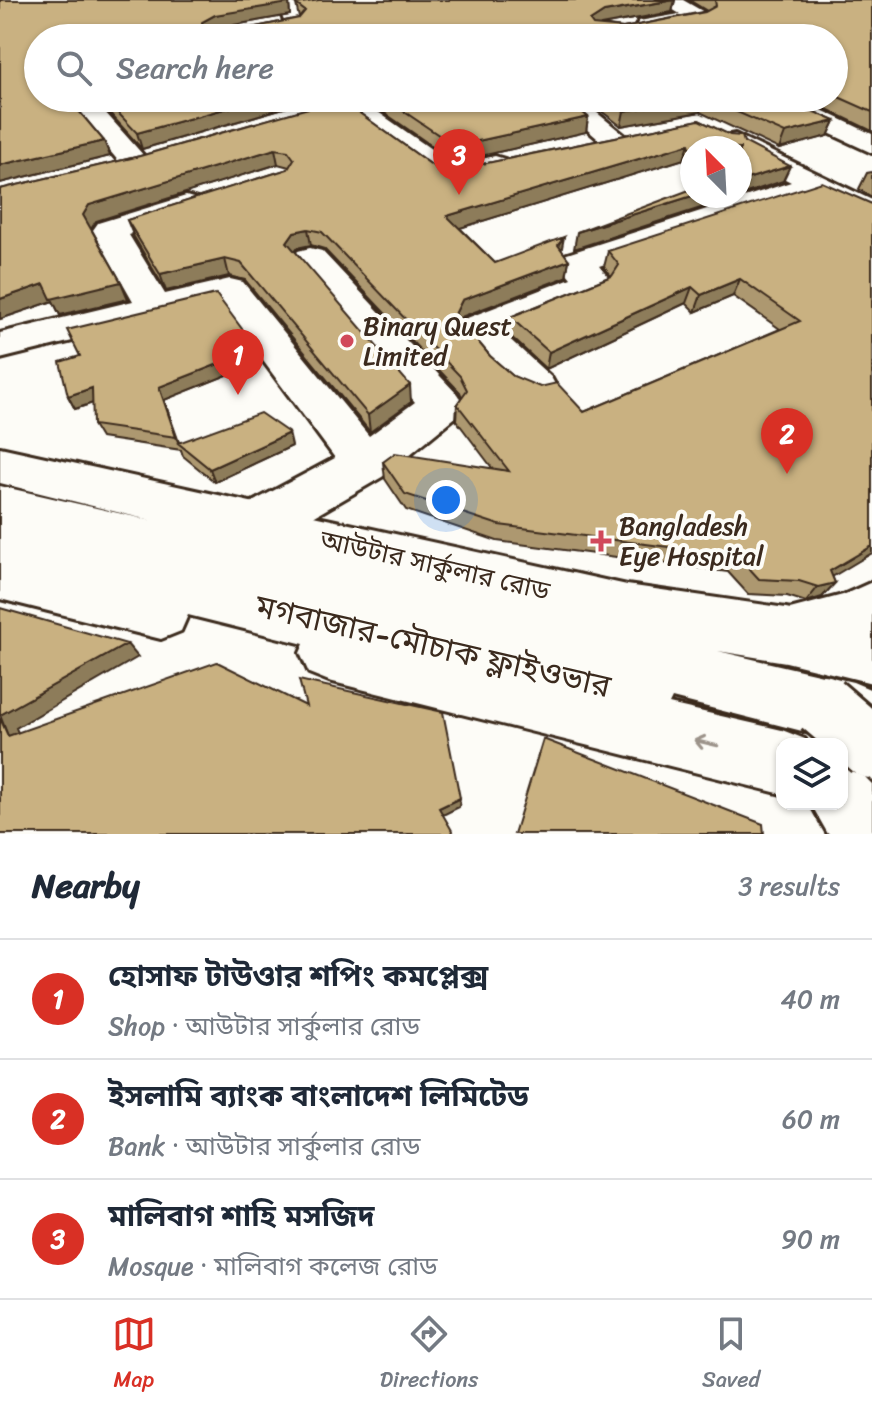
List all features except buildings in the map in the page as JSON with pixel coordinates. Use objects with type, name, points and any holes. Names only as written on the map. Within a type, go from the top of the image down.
[{"type":"main road","points":[[661,24],[701,16],[667,0]]},
{"type":"main road","points":[[292,19],[319,4]]},
{"type":"main road","points":[[92,112],[147,159],[106,170]]},
{"type":"main road","points":[[348,112],[449,175],[519,159]]},
{"type":"main road","points":[[581,112],[614,138]]},
{"type":"main road","points":[[805,112],[872,145]]},
{"type":"main road","points":[[712,130],[814,185],[872,212]]},
{"type":"main road","points":[[576,146],[644,132]]},
{"type":"main road","points":[[536,388],[476,329],[594,282],[576,262],[814,185]]},
{"type":"main road","points":[[155,308],[110,230],[222,194]]},
{"type":"main road","points":[[259,523],[365,464],[442,405],[310,258]]},
{"type":"main road","points":[[0,346],[230,290],[365,464]]},
{"type":"main road","name":"আউটার সার্কুলার রোড","points":[[0,465],[627,611],[786,635],[841,717],[872,782]]},
{"type":"main road","name":"আউটার সার্কুলার রোড","points":[[0,493],[218,548],[841,717]]},
{"type":"main road","name":"মগবাজার-মৌচাক ফ্লাইওভার","points":[[0,506],[841,717],[872,747]]},
{"type":"main road","name":"মগবাজার-মৌচাক ফ্লাইওভার","points":[[0,540],[220,599],[841,717]]},
{"type":"main road","name":"আউটার সার্কুলার রোড","points":[[0,575],[841,717]]},
{"type":"main road","points":[[786,635],[852,619],[872,608]]},
{"type":"main road","points":[[848,807],[872,834]]},
{"type":"place","name":"মালিবাগ শাহি মসজিদ","points":[[459,195]]},
{"type":"place","name":"Binary Quest Limited","points":[[347,341]]},
{"type":"place","name":"হোসাফ টাউওার শপিং কমপ্লেক্স","points":[[238,395]]},
{"type":"place","name":"ইসলামি ব্যাংক বাংলাদেশ লিমিটেড","points":[[787,474]]},
{"type":"place","name":"Bangladesh Eye Hospital","points":[[601,541]]}]
